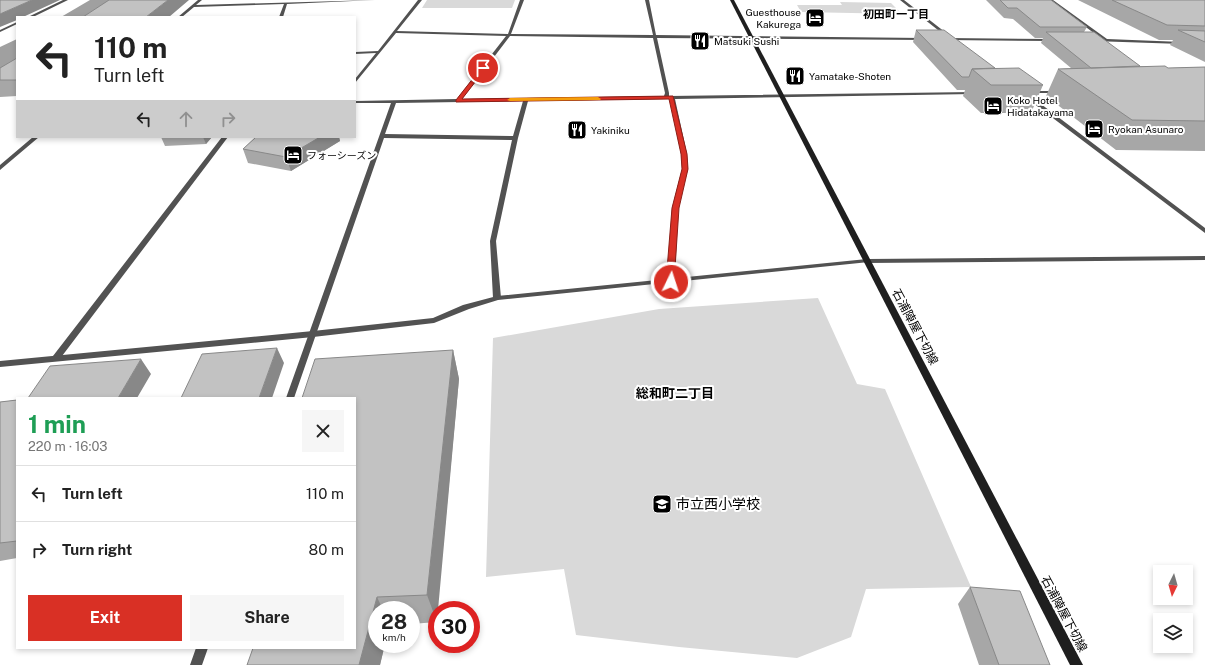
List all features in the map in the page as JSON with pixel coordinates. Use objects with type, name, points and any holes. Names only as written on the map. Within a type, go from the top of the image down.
[{"type":"main road","name":"石浦陣屋下切線","points":[[732,0],[1077,665]]},
{"type":"street","points":[[32,16],[66,0]]},
{"type":"street","points":[[181,16],[200,0]]},
{"type":"street","points":[[193,6],[373,0]]},
{"type":"street","points":[[356,81],[420,0]]},
{"type":"street","points":[[458,101],[509,35],[522,0]]},
{"type":"street","points":[[647,0],[667,92],[684,154],[685,169],[675,208],[671,282]]},
{"type":"street","points":[[902,0],[959,44]]},
{"type":"street","points":[[1051,0],[1106,40]]},
{"type":"street","points":[[281,16],[286,3]]},
{"type":"street","points":[[0,31],[16,23]]},
{"type":"street","points":[[395,32],[655,37],[929,39]]},
{"type":"street","points":[[937,39],[1060,40]]},
{"type":"street","points":[[1088,41],[1106,40],[1190,43]]},
{"type":"street","points":[[356,53],[379,52]]},
{"type":"street","points":[[1061,92],[1023,93],[1205,231]]},
{"type":"street","points":[[356,102],[979,93]]},
{"type":"street","points":[[496,298],[493,241],[515,138],[526,99]]},
{"type":"street","points":[[290,397],[394,101]]},
{"type":"street","points":[[383,136],[515,138]]},
{"type":"street","points":[[0,168],[35,138]]},
{"type":"street","points":[[56,358],[224,138]]},
{"type":"street","points":[[0,364],[313,334],[434,320],[466,307],[496,298],[671,282],[867,261],[1205,258]]},
{"type":"street","points":[[196,665],[202,649]]},
{"type":"shaded area","points":[[90,0],[121,0],[93,16],[63,16]]},
{"type":"shaded area","points":[[427,0],[515,0],[512,8],[422,8]]},
{"type":"shaded area","points":[[840,2],[891,3],[902,14],[801,12],[797,5],[842,5]]},
{"type":"shaded area","points":[[16,39],[16,61],[0,69],[0,47]]},
{"type":"shaded area","name":"市立西小学校","points":[[818,298],[857,384],[885,389],[971,587],[866,589],[851,637],[797,658],[679,647],[576,635],[564,569],[486,577],[493,338],[659,309]]},
{"type":"building","points":[[0,0],[32,0],[0,14]]},
{"type":"building","points":[[109,0],[168,0],[147,16],[85,16]]},
{"type":"building","points":[[1000,0],[1051,0],[1087,27],[1040,27],[1017,8],[1008,8]]},
{"type":"building","points":[[1112,0],[1205,0],[1205,26],[1167,25]]},
{"type":"building","points":[[916,30],[944,30],[995,68],[972,69],[969,77],[962,77]]},
{"type":"building","points":[[1178,30],[1205,31],[1205,42]]},
{"type":"building","points":[[1046,32],[1094,32],[1140,66],[1091,68]]},
{"type":"building","points":[[16,59],[16,80],[0,80],[0,68]]},
{"type":"building","points":[[1165,66],[1168,68],[1205,67],[1205,121],[1132,120],[1058,69]]},
{"type":"building","points":[[1019,68],[1043,85],[991,85],[972,69]]},
{"type":"building","points":[[255,138],[318,138],[286,157],[243,149]]},
{"type":"building","points":[[277,348],[259,397],[181,397],[202,354]]},
{"type":"building","points":[[453,350],[427,595],[377,597],[376,601],[368,601],[368,631],[359,665],[247,665],[253,649],[356,649],[356,397],[302,397],[315,359]]},
{"type":"building","points":[[141,359],[119,397],[29,397],[50,366]]},
{"type":"building","points":[[16,400],[16,541],[0,543],[0,402]]},
{"type":"building","points":[[970,587],[1020,591],[1050,665],[999,665]]},
{"type":"slow traffic","points":[[510,100],[598,99]]},
{"type":"place","name":"Guesthouse Kakurega","points":[[815,18]]},
{"type":"place","name":"Matsuki Sushi","points":[[700,41]]},
{"type":"place","name":"Yamatake-Shoten","points":[[795,76]]},
{"type":"place","name":"Koko Hotel Hidatakayama","points":[[993,106]]},
{"type":"place","name":"Ryokan Asunaro","points":[[1094,129]]},
{"type":"place","name":"Yakiniku","points":[[577,130]]},
{"type":"place","name":"フォーシーズン","points":[[293,155]]},
{"type":"place","name":"市立西小学校","points":[[662,504]]},
{"type":"district","name":"初田町一丁目","points":[[896,14]]},
{"type":"district","name":"総和町二丁目","points":[[675,393]]},
{"type":"route","points":[[483,68],[458,101],[672,98],[684,154],[685,169],[675,208],[671,282]]}]
